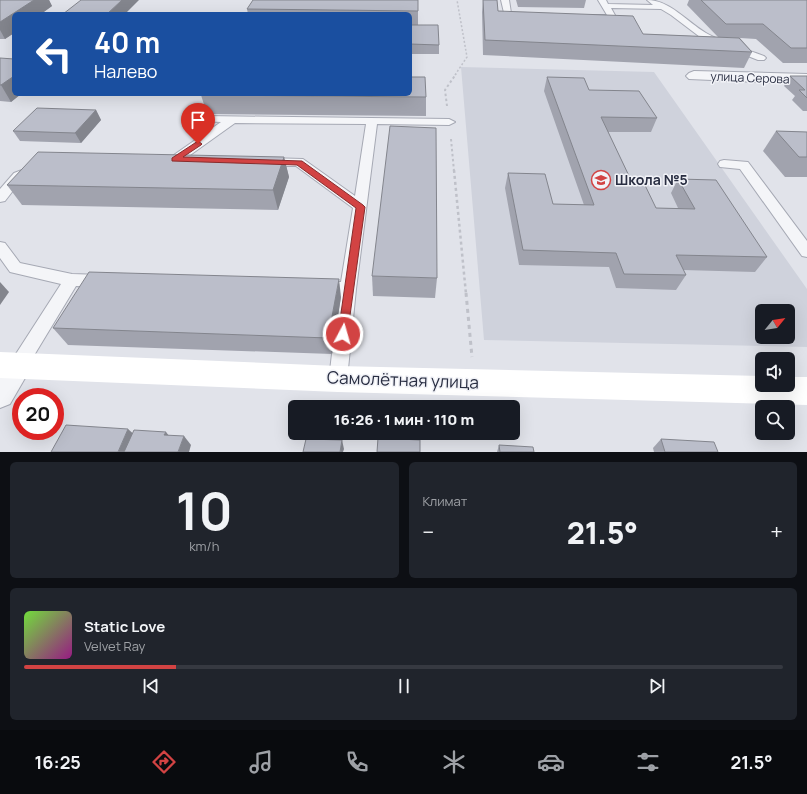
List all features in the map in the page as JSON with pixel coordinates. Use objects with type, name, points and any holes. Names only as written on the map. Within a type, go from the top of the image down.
[{"type":"street","name":"улица Серова","points":[[694,76],[807,79]]},
{"type":"street","name":"Самолётная улица","points":[[9,365],[338,379],[807,391]]},
{"type":"street","points":[[0,394],[9,365]]},
{"type":"lane","points":[[505,0],[508,15],[531,15]]},
{"type":"lane","points":[[651,0],[662,8],[674,13],[702,35],[762,58]]},
{"type":"lane","points":[[604,3],[662,8]]},
{"type":"lane","points":[[590,17],[612,17],[604,3]]},
{"type":"lane","points":[[205,119],[449,122]]},
{"type":"lane","points":[[175,160],[233,119]]},
{"type":"lane","points":[[338,379],[348,289],[372,121]]},
{"type":"lane","points":[[159,159],[198,160]]},
{"type":"lane","points":[[252,161],[299,162],[360,207]]},
{"type":"lane","points":[[724,164],[744,165],[807,252]]},
{"type":"lane","points":[[0,198],[18,176],[32,170]]},
{"type":"lane","points":[[0,247],[15,268],[72,280],[119,281]]},
{"type":"lane","points":[[9,365],[72,280]]},
{"type":"lane","points":[[309,288],[348,289]]},
{"type":"path","points":[[457,0],[467,57],[445,90],[472,364]]},
{"type":"shaded area","name":"Школа №5","points":[[461,67],[654,72],[807,289],[807,347],[484,340]]},
{"type":"building","points":[[0,0],[34,0],[15,12],[12,12],[12,14],[0,22]]},
{"type":"building","points":[[81,0],[122,0],[109,12],[66,12]]},
{"type":"building","points":[[253,0],[418,0],[418,11],[247,9]]},
{"type":"building","points":[[483,0],[497,0],[498,11],[633,16],[643,34],[739,38],[752,52],[485,40]]},
{"type":"building","points":[[701,0],[807,0],[807,48],[791,48],[763,24],[726,24]]},
{"type":"building","points":[[412,25],[438,25],[439,45],[412,44]]},
{"type":"building","points":[[0,58],[12,59],[12,77],[0,85]]},
{"type":"building","points":[[790,76],[807,76],[807,98],[799,90],[805,90]]},
{"type":"building","points":[[412,77],[425,77],[426,97],[314,96],[412,96]]},
{"type":"building","points":[[547,77],[584,78],[589,90],[639,91],[657,118],[601,117],[630,178],[642,179],[656,208],[695,209],[678,179],[716,180],[767,257],[676,255],[686,275],[624,274],[616,253],[523,250],[508,173],[545,174],[553,204],[594,205]]},
{"type":"building","points":[[37,108],[96,110],[75,133],[13,131]]},
{"type":"building","points":[[390,126],[436,128],[437,278],[372,276]]},
{"type":"building","points":[[776,131],[807,132],[807,157],[799,157]]},
{"type":"building","points":[[38,152],[284,157],[273,190],[7,185]]},
{"type":"building","points":[[89,272],[339,279],[328,338],[53,328]]},
{"type":"building","points":[[66,425],[128,429],[118,452],[51,452],[58,440],[64,440],[64,429]]},
{"type":"building","points":[[134,430],[166,432],[164,435],[184,436],[178,452],[124,452]]},
{"type":"building","points":[[661,439],[714,442],[718,452],[665,452]]},
{"type":"building","points":[[306,440],[342,440],[340,452],[303,452]]},
{"type":"building","points":[[378,440],[420,440],[420,452],[377,452]]},
{"type":"building","points":[[499,445],[533,447],[534,452],[500,452]]},
{"type":"place","name":"Школа №5","points":[[601,180]]},
{"type":"route","points":[[198,144],[175,160],[299,162],[360,207],[343,334]]}]
